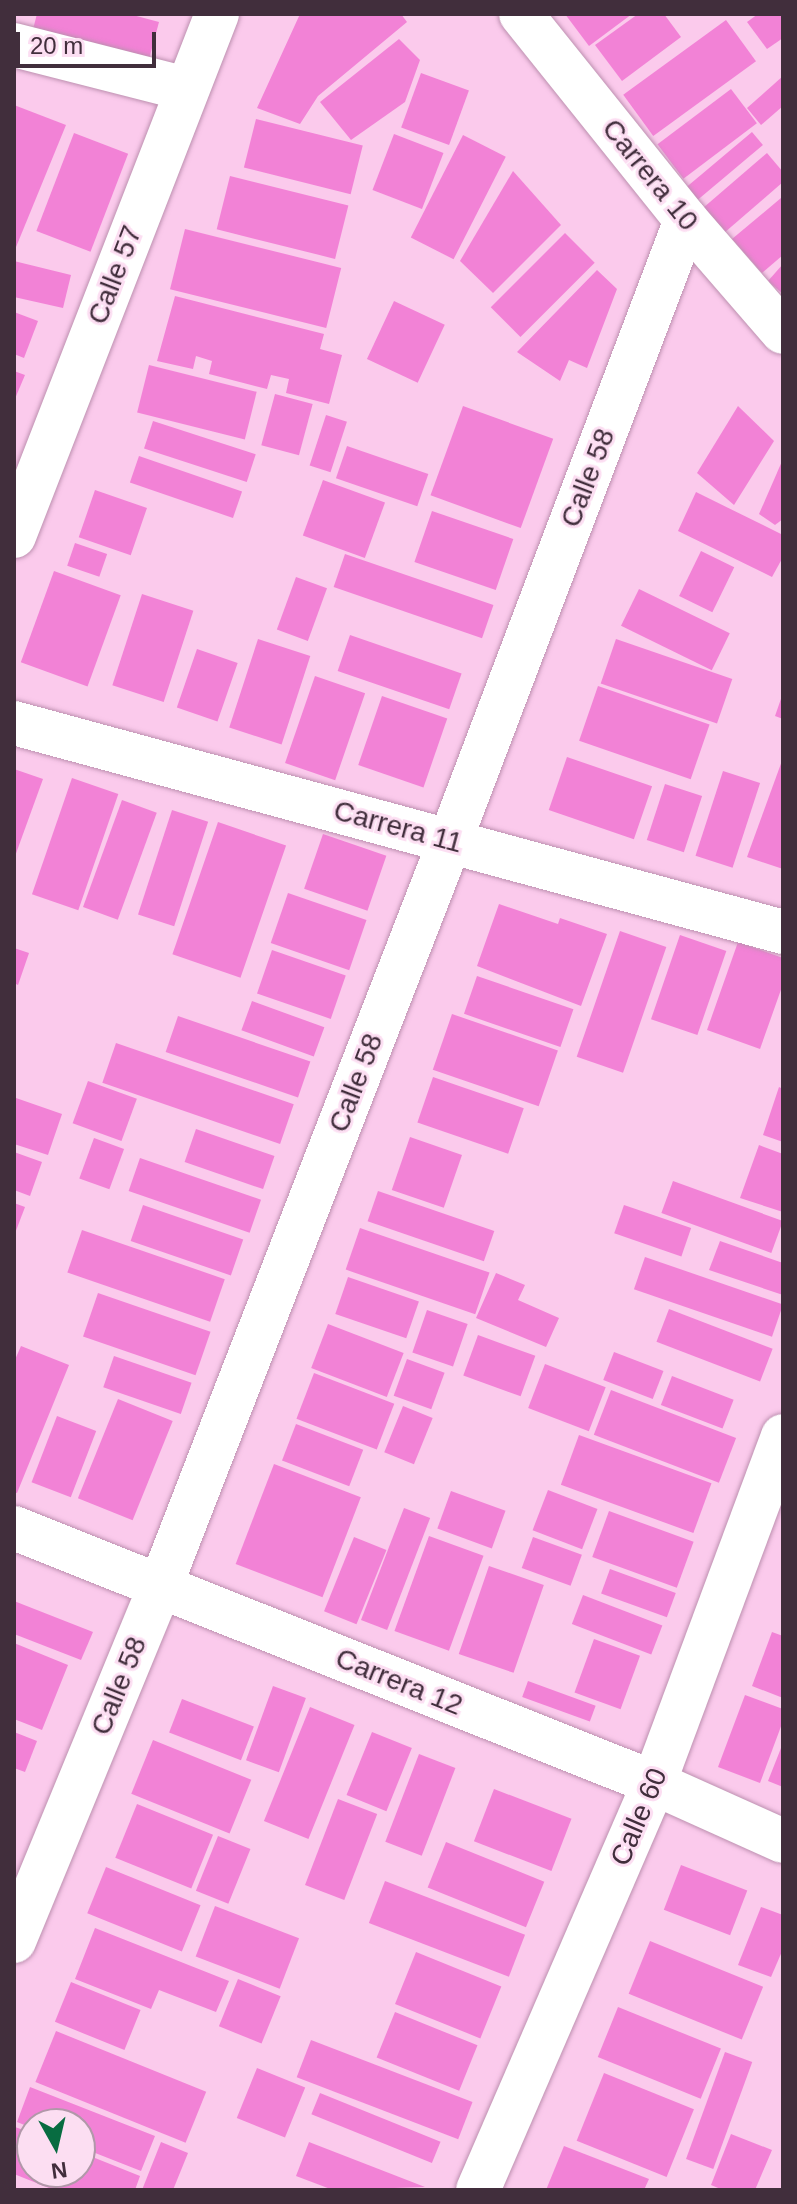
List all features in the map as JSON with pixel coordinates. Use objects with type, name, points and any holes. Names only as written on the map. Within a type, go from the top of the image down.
[{"type":"street","name":"Calle 57","points":[[14,536],[217,14]]},
{"type":"street","name":"Carrera 10","points":[[521,14],[686,220],[783,332]]},
{"type":"street","points":[[14,45],[186,89]]},
{"type":"street","name":"Calle 58","points":[[14,1941],[160,1587],[450,841],[686,220]]},
{"type":"street","name":"Carrera 11","points":[[14,723],[783,932]]},
{"type":"street","name":"Calle 60","points":[[478,2190],[654,1783],[783,1436]]},
{"type":"street","name":"Carrera 12","points":[[14,1528],[654,1783],[783,1841]]},
{"type":"building","points":[[37,14],[129,14],[159,22],[148,63],[32,33]]},
{"type":"building","points":[[300,14],[401,14],[407,22],[318,96],[300,124],[257,108]]},
{"type":"building","points":[[565,14],[632,14],[589,46]]},
{"type":"building","points":[[638,14],[664,14],[681,37],[622,81],[595,45]]},
{"type":"building","points":[[758,14],[783,14],[783,38],[767,49],[747,22]]},
{"type":"building","points":[[726,20],[756,61],[653,136],[623,95]]},
{"type":"building","points":[[399,39],[420,60],[405,102],[351,140],[320,102]]},
{"type":"building","points":[[421,73],[469,90],[449,145],[401,128]]},
{"type":"building","points":[[783,76],[783,106],[761,125],[747,108]]},
{"type":"building","points":[[731,89],[757,123],[683,179],[658,144]]},
{"type":"building","points":[[14,105],[66,125],[14,252]]},
{"type":"building","points":[[256,119],[363,146],[351,194],[244,168]]},
{"type":"building","points":[[752,132],[763,145],[692,204],[682,191]]},
{"type":"building","points":[[74,133],[128,154],[91,252],[36,231]]},
{"type":"building","points":[[394,134],[443,153],[422,209],[372,190]]},
{"type":"building","points":[[463,135],[506,157],[454,259],[411,237]]},
{"type":"building","points":[[767,153],[783,172],[783,182],[724,233],[703,208]]},
{"type":"building","points":[[513,171],[561,225],[493,293],[460,261]]},
{"type":"building","points":[[230,176],[348,206],[335,259],[217,229]]},
{"type":"building","points":[[781,198],[783,255],[762,273],[732,239]]},
{"type":"building","points":[[185,229],[341,268],[326,328],[170,289]]},
{"type":"building","points":[[565,233],[595,263],[520,337],[491,307]]},
{"type":"building","points":[[14,261],[71,275],[63,308],[14,297]]},
{"type":"building","points":[[783,264],[783,294],[768,281]]},
{"type":"building","points":[[597,270],[617,289],[587,368],[569,360],[560,381],[517,352]]},
{"type":"building","points":[[175,296],[324,334],[320,349],[342,355],[329,404],[286,393],[289,379],[271,375],[267,389],[209,374],[212,361],[196,356],[193,369],[157,361]]},
{"type":"building","points":[[394,301],[445,325],[418,383],[367,359]]},
{"type":"building","points":[[14,312],[38,321],[24,358],[14,354]]},
{"type":"building","points":[[149,365],[257,392],[245,439],[137,413]]},
{"type":"building","points":[[14,371],[25,375],[14,401]]},
{"type":"building","points":[[275,394],[313,404],[299,455],[261,445]]},
{"type":"building","points":[[463,406],[553,439],[521,528],[431,495]]},
{"type":"building","points":[[738,406],[774,441],[734,505],[697,473]]},
{"type":"building","points":[[326,415],[347,422],[331,472],[310,465]]},
{"type":"building","points":[[153,421],[256,454],[247,482],[144,449]]},
{"type":"building","points":[[347,446],[428,474],[417,506],[336,478]]},
{"type":"building","points":[[139,456],[242,491],[233,518],[130,482]]},
{"type":"building","points":[[783,459],[783,519],[775,525],[759,514]]},
{"type":"building","points":[[323,480],[385,503],[365,558],[303,535]]},
{"type":"building","points":[[95,490],[147,508],[131,555],[79,537]]},
{"type":"building","points":[[696,492],[783,535],[783,557],[772,577],[678,531]]},
{"type":"building","points":[[432,511],[513,539],[496,590],[414,562]]},
{"type":"building","points":[[75,543],[107,554],[99,577],[67,566]]},
{"type":"building","points":[[701,551],[734,567],[712,612],[679,596]]},
{"type":"building","points":[[345,554],[493,605],[482,638],[334,587]]},
{"type":"building","points":[[54,571],[121,595],[88,686],[21,662]]},
{"type":"building","points":[[296,577],[327,588],[308,641],[277,630]]},
{"type":"building","points":[[639,589],[730,633],[712,670],[621,626]]},
{"type":"building","points":[[142,594],[193,611],[164,702],[112,685]]},
{"type":"building","points":[[350,635],[462,673],[449,709],[338,671]]},
{"type":"building","points":[[258,639],[310,656],[282,744],[229,727]]},
{"type":"building","points":[[616,639],[732,679],[717,723],[601,683]]},
{"type":"building","points":[[197,649],[238,663],[217,722],[177,708]]},
{"type":"building","points":[[315,676],[365,693],[335,780],[285,763]]},
{"type":"building","points":[[598,686],[710,724],[691,779],[579,741]]},
{"type":"building","points":[[783,693],[783,719],[775,716]]},
{"type":"building","points":[[382,696],[447,718],[423,787],[358,765]]},
{"type":"building","points":[[567,757],[652,786],[634,839],[549,810]]},
{"type":"building","points":[[783,758],[783,869],[747,857]]},
{"type":"building","points":[[14,769],[43,779],[14,859]]},
{"type":"building","points":[[723,771],[760,783],[733,868],[695,856]]},
{"type":"building","points":[[72,778],[118,794],[78,910],[32,894]]},
{"type":"building","points":[[665,784],[702,796],[684,852],[647,840]]},
{"type":"building","points":[[122,800],[157,813],[118,920],[83,907]]},
{"type":"building","points":[[172,810],[208,822],[174,926],[138,915]]},
{"type":"building","points":[[218,822],[286,845],[240,978],[172,954]]},
{"type":"building","points":[[323,834],[386,856],[367,911],[304,889]]},
{"type":"building","points":[[288,893],[366,920],[349,970],[271,943]]},
{"type":"building","points":[[499,904],[558,924],[560,918],[607,934],[581,1006],[477,966]]},
{"type":"building","points":[[620,931],[666,947],[623,1073],[577,1057]]},
{"type":"building","points":[[680,935],[726,951],[697,1035],[651,1019]]},
{"type":"building","points":[[738,942],[783,958],[783,984],[760,1049],[707,1030]]},
{"type":"building","points":[[14,948],[29,953],[18,985],[14,983]]},
{"type":"building","points":[[272,950],[346,975],[331,1019],[257,993]]},
{"type":"building","points":[[477,976],[573,1009],[560,1047],[464,1014]]},
{"type":"building","points":[[252,1001],[324,1027],[314,1056],[241,1030]]},
{"type":"building","points":[[452,1014],[558,1050],[539,1106],[433,1070]]},
{"type":"building","points":[[178,1016],[310,1062],[298,1098],[166,1052]]},
{"type":"building","points":[[116,1043],[294,1104],[280,1144],[102,1083]]},
{"type":"building","points":[[433,1077],[524,1108],[508,1154],[417,1122]]},
{"type":"building","points":[[88,1081],[137,1099],[121,1141],[73,1123]]},
{"type":"building","points":[[779,1087],[783,1089],[783,1142],[763,1135]]},
{"type":"building","points":[[16,1098],[62,1114],[48,1155],[14,1144]]},
{"type":"building","points":[[196,1129],[274,1156],[263,1189],[185,1162]]},
{"type":"building","points":[[410,1137],[462,1155],[444,1208],[392,1190]]},
{"type":"building","points":[[94,1138],[124,1149],[109,1189],[79,1178]]},
{"type":"building","points":[[759,1145],[783,1154],[783,1212],[740,1198]]},
{"type":"building","points":[[14,1152],[42,1162],[30,1196],[14,1190]]},
{"type":"building","points":[[140,1158],[261,1200],[250,1233],[129,1191]]},
{"type":"building","points":[[673,1181],[783,1221],[771,1253],[661,1213]]},
{"type":"building","points":[[378,1191],[494,1231],[484,1261],[368,1221]]},
{"type":"building","points":[[14,1203],[25,1207],[14,1236]]},
{"type":"building","points":[[143,1205],[243,1240],[231,1275],[131,1241]]},
{"type":"building","points":[[624,1205],[691,1228],[681,1256],[614,1233]]},
{"type":"building","points":[[360,1228],[490,1273],[475,1314],[346,1270]]},
{"type":"building","points":[[82,1230],[225,1279],[210,1322],[67,1273]]},
{"type":"building","points":[[720,1241],[783,1263],[783,1295],[709,1270]]},
{"type":"building","points":[[645,1257],[783,1305],[772,1337],[634,1289]]},
{"type":"building","points":[[496,1273],[525,1285],[518,1300],[559,1318],[546,1347],[476,1318]]},
{"type":"building","points":[[348,1277],[419,1301],[406,1338],[335,1314]]},
{"type":"building","points":[[98,1293],[211,1332],[196,1375],[83,1336]]},
{"type":"building","points":[[669,1309],[773,1349],[760,1381],[656,1342]]},
{"type":"building","points":[[427,1310],[468,1324],[453,1367],[412,1353]]},
{"type":"building","points":[[328,1324],[404,1353],[387,1397],[311,1368]]},
{"type":"building","points":[[478,1335],[535,1356],[521,1396],[463,1375]]},
{"type":"building","points":[[21,1346],[69,1365],[17,1493],[14,1492],[14,1362]]},
{"type":"building","points":[[614,1352],[663,1371],[653,1399],[603,1380]]},
{"type":"building","points":[[114,1356],[192,1383],[181,1414],[103,1387]]},
{"type":"building","points":[[407,1359],[445,1373],[431,1409],[394,1396]]},
{"type":"building","points":[[545,1364],[606,1387],[589,1431],[528,1408]]},
{"type":"building","points":[[314,1373],[394,1404],[377,1450],[296,1419]]},
{"type":"building","points":[[672,1376],[734,1400],[723,1429],[661,1405]]},
{"type":"building","points":[[611,1390],[736,1438],[719,1483],[594,1435]]},
{"type":"building","points":[[118,1399],[173,1421],[133,1520],[78,1498]]},
{"type":"building","points":[[403,1406],[433,1418],[414,1464],[384,1452]]},
{"type":"building","points":[[57,1416],[96,1431],[71,1497],[32,1482]]},
{"type":"building","points":[[296,1424],[363,1450],[349,1486],[282,1460]]},
{"type":"building","points":[[579,1435],[711,1483],[693,1533],[561,1485]]},
{"type":"building","points":[[274,1464],[361,1497],[322,1597],[236,1564]]},
{"type":"building","points":[[548,1490],[597,1509],[582,1549],[533,1530]]},
{"type":"building","points":[[451,1491],[506,1511],[492,1548],[437,1529]]},
{"type":"building","points":[[404,1508],[430,1518],[387,1630],[361,1620]]},
{"type":"building","points":[[609,1511],[694,1542],[677,1588],[592,1557]]},
{"type":"building","points":[[429,1536],[484,1556],[449,1651],[394,1631]]},
{"type":"building","points":[[354,1537],[386,1550],[356,1624],[324,1611]]},
{"type":"building","points":[[533,1537],[582,1555],[571,1586],[522,1568]]},
{"type":"building","points":[[489,1566],[544,1585],[514,1673],[459,1654]]},
{"type":"building","points":[[610,1569],[676,1593],[667,1617],[601,1593]]},
{"type":"building","points":[[583,1595],[662,1625],[651,1654],[572,1624]]},
{"type":"building","points":[[14,1601],[93,1632],[81,1660],[14,1634]]},
{"type":"building","points":[[772,1632],[783,1636],[783,1698],[752,1686]]},
{"type":"building","points":[[594,1639],[640,1656],[621,1709],[575,1693]]},
{"type":"building","points":[[14,1643],[68,1665],[42,1730],[14,1719]]},
{"type":"building","points":[[528,1681],[596,1706],[590,1722],[522,1697]]},
{"type":"building","points":[[273,1686],[306,1698],[279,1772],[246,1760]]},
{"type":"building","points":[[745,1695],[783,1709],[783,1721],[760,1783],[718,1767]]},
{"type":"building","points":[[182,1699],[254,1727],[241,1760],[169,1733]]},
{"type":"building","points":[[310,1707],[355,1725],[308,1839],[264,1821]]},
{"type":"building","points":[[14,1732],[37,1741],[25,1772],[14,1768]]},
{"type":"building","points":[[372,1732],[412,1748],[386,1811],[347,1795]]},
{"type":"building","points":[[153,1740],[251,1780],[230,1833],[131,1794]]},
{"type":"building","points":[[783,1743],[783,1787],[768,1781]]},
{"type":"building","points":[[419,1754],[455,1768],[422,1856],[385,1842]]},
{"type":"building","points":[[494,1789],[571,1819],[551,1871],[474,1841]]},
{"type":"building","points":[[338,1799],[377,1814],[344,1900],[305,1885]]},
{"type":"building","points":[[137,1804],[213,1835],[191,1888],[115,1858]]},
{"type":"building","points":[[218,1836],[250,1849],[228,1904],[196,1891]]},
{"type":"building","points":[[446,1842],[544,1882],[526,1927],[428,1887]]},
{"type":"building","points":[[681,1865],[747,1890],[730,1935],[664,1910]]},
{"type":"building","points":[[106,1867],[201,1905],[182,1952],[87,1913]]},
{"type":"building","points":[[385,1881],[525,1935],[509,1977],[369,1923]]},
{"type":"building","points":[[215,1906],[299,1938],[280,1989],[196,1956]]},
{"type":"building","points":[[761,1907],[783,1915],[783,1949],[771,1977],[738,1965]]},
{"type":"building","points":[[95,1928],[229,1981],[216,2012],[159,1990],[151,2009],[75,1979]]},
{"type":"building","points":[[650,1941],[763,1987],[742,2040],[629,1994]]},
{"type":"building","points":[[416,1952],[501,1986],[480,2038],[395,2004]]},
{"type":"building","points":[[238,1979],[281,1996],[262,2044],[219,2026]]},
{"type":"building","points":[[71,1982],[141,2010],[124,2050],[55,2022]]},
{"type":"building","points":[[618,2007],[721,2049],[701,2099],[598,2057]]},
{"type":"building","points":[[395,2012],[478,2045],[459,2091],[377,2057]]},
{"type":"building","points":[[56,2031],[206,2092],[186,2143],[35,2082]]},
{"type":"building","points":[[311,2040],[473,2102],[458,2139],[297,2077]]},
{"type":"building","points":[[725,2052],[752,2062],[713,2169],[686,2159]]},
{"type":"building","points":[[257,2068],[305,2087],[285,2138],[237,2118]]},
{"type":"building","points":[[604,2073],[694,2109],[667,2177],[577,2141]]},
{"type":"building","points":[[30,2087],[84,2108],[22,2108]]},
{"type":"building","points":[[320,2093],[441,2142],[432,2163],[311,2114]]},
{"type":"building","points":[[96,2113],[155,2136],[141,2171],[96,2153]]},
{"type":"building","points":[[15,2127],[16,2175],[14,2174]]},
{"type":"building","points":[[731,2134],[772,2150],[755,2190],[723,2190],[711,2185]]},
{"type":"building","points":[[161,2142],[188,2153],[173,2190],[142,2190]]},
{"type":"building","points":[[309,2142],[425,2187],[333,2190],[296,2176]]},
{"type":"building","points":[[564,2146],[649,2179],[644,2190],[546,2190]]},
{"type":"building","points":[[96,2158],[140,2176],[135,2190],[49,2188],[96,2188]]}]
